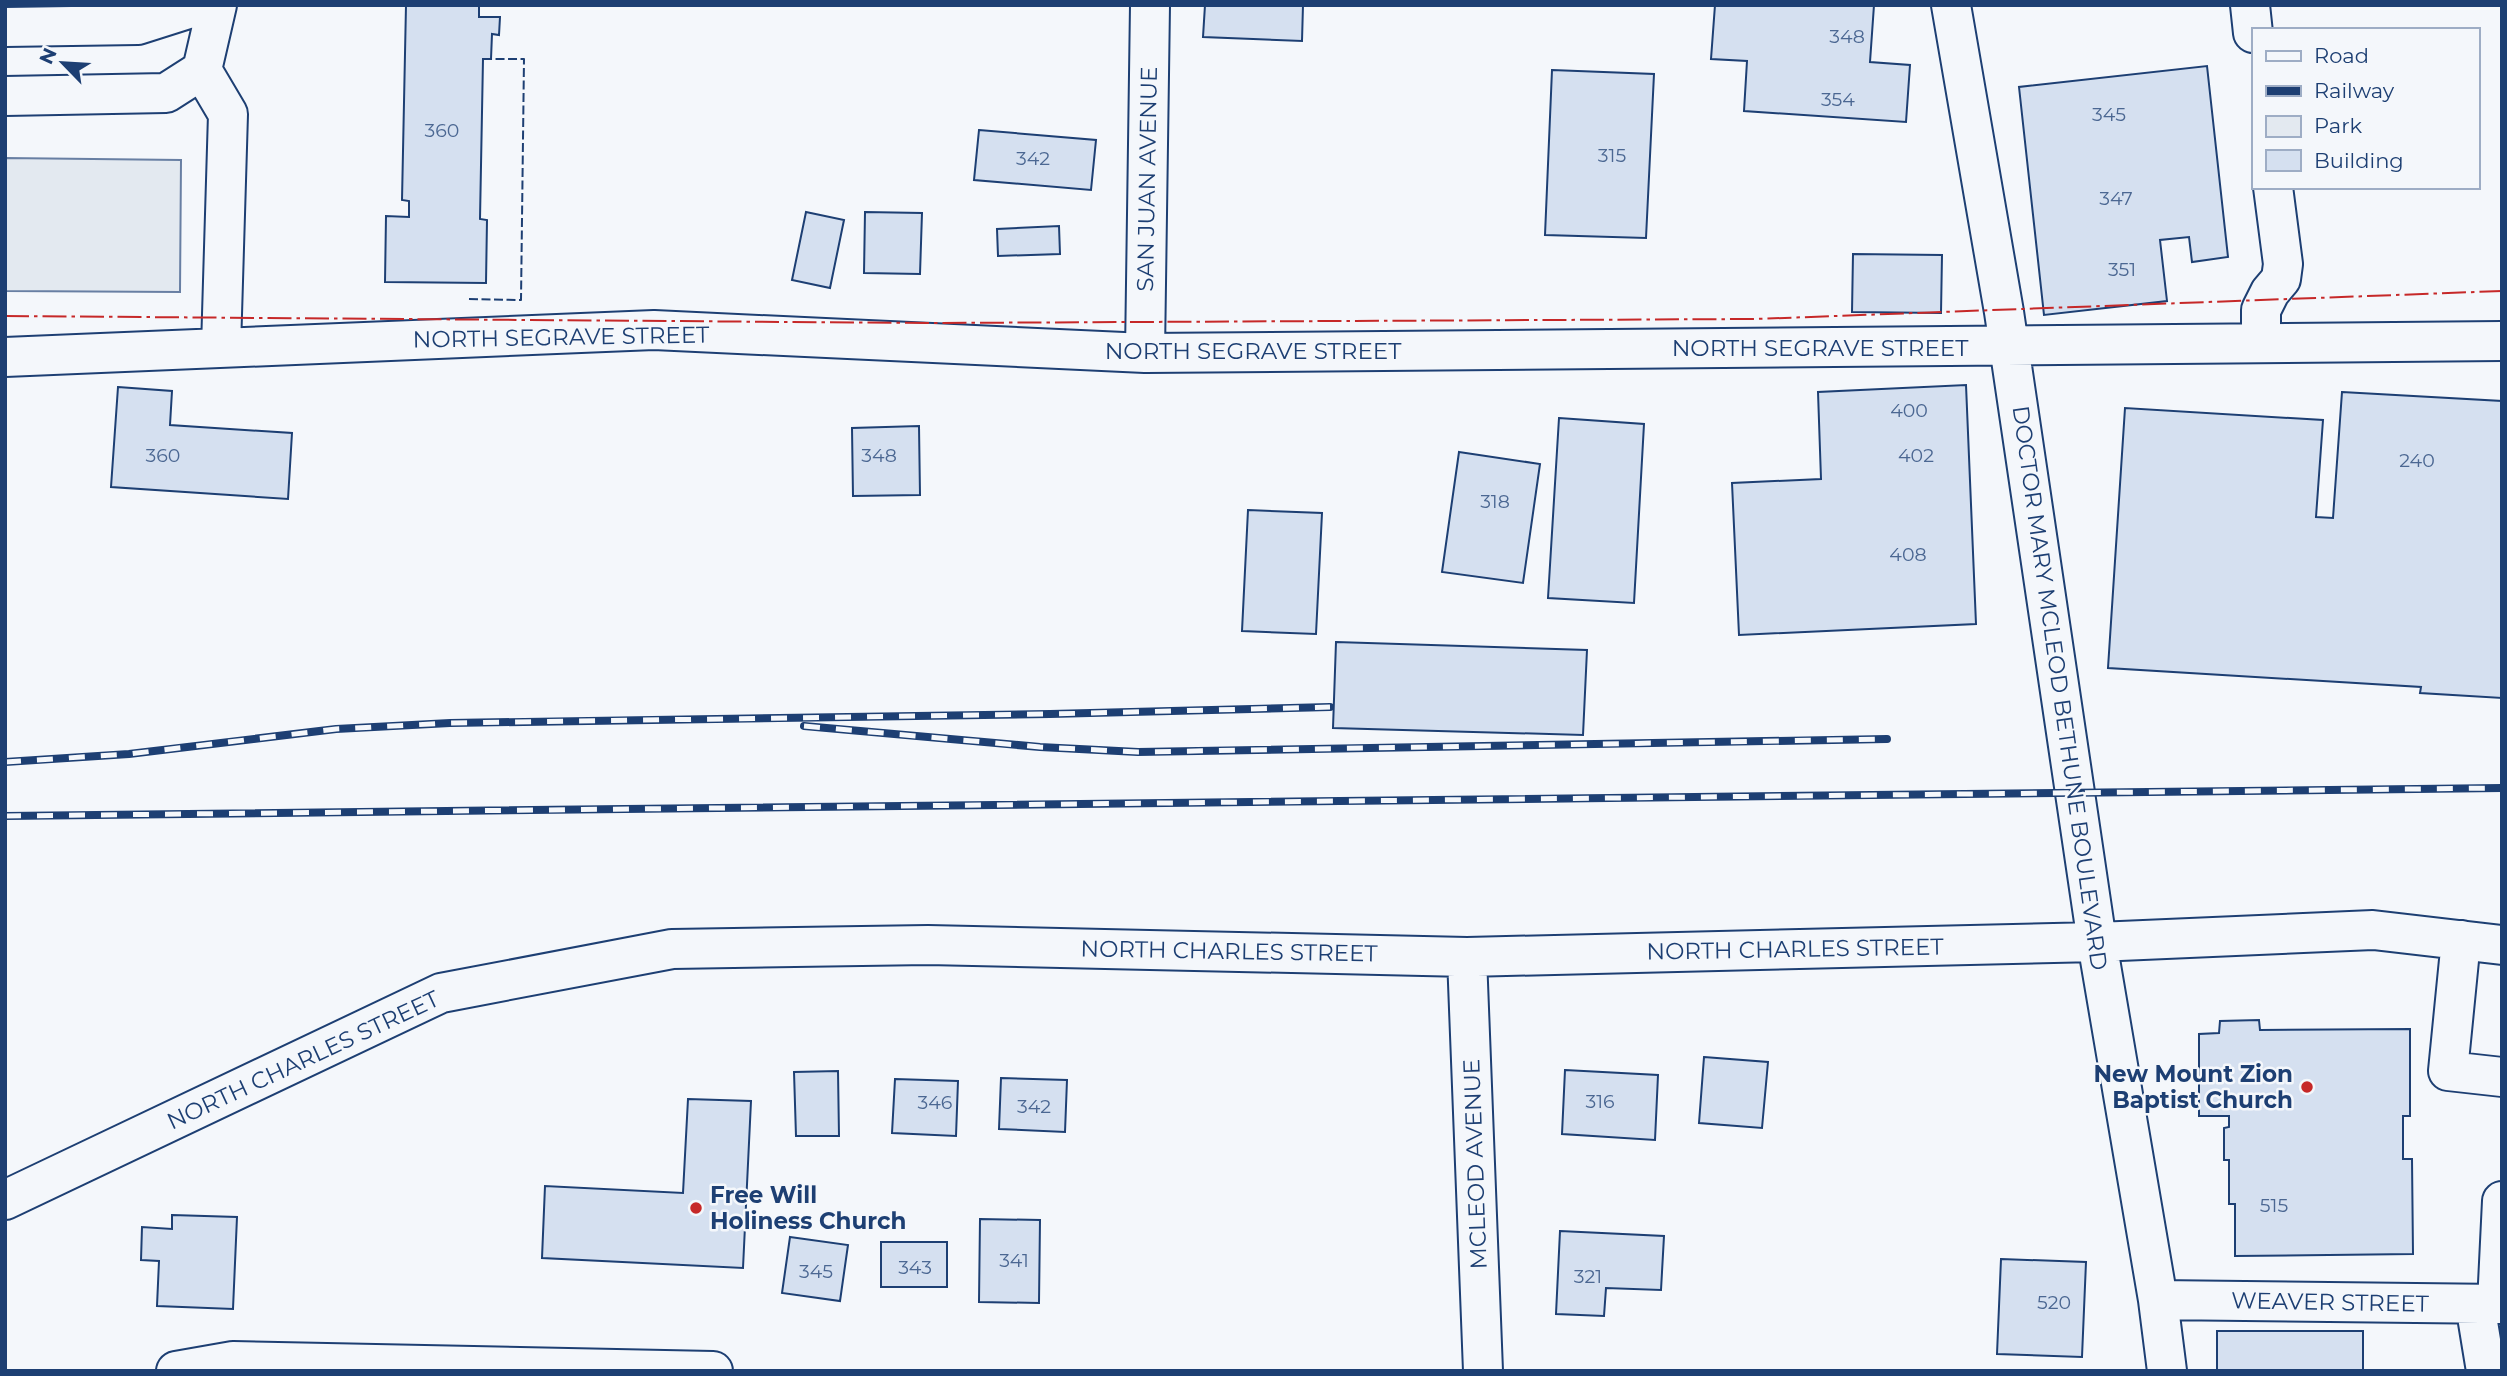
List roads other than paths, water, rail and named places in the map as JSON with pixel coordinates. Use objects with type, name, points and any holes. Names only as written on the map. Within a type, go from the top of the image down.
[{"type":"street","points":[[5,27],[138,25],[201,5]]},
{"type":"street","points":[[217,5],[202,70],[228,114],[221,348]]},
{"type":"street","name":"SAN JUAN AVENUE","points":[[1145,353],[1150,5]]},
{"type":"street","name":"DOCTOR MARY MCLEOD BETHUNE BOULEVARD","points":[[1951,5],[2009,346],[2097,942],[2158,1300],[2167,1371]]},
{"type":"street","points":[[2250,5],[2252,28]]},
{"type":"street","points":[[5,96],[166,93],[202,70]]},
{"type":"street","points":[[2261,343],[2261,310],[2270,292],[2281,279],[2283,264],[2273,189]]},
{"type":"street","name":"NORTH SEGRAVE STREET","points":[[5,357],[654,330],[1145,353],[2502,341]]},
{"type":"street","name":"NORTH CHARLES STREET","points":[[5,1200],[441,993],[673,949],[928,944],[1467,957],[2097,942],[2373,930],[2502,945]]},
{"type":"street","points":[[2461,940],[2448,1072],[2502,1077]]},
{"type":"street","name":"MCLEOD AVENUE","points":[[1467,957],[1482,1371]]},
{"type":"street","points":[[2486,1371],[2502,1201]]},
{"type":"street","name":"WEAVER STREET","points":[[2158,1300],[2491,1304]]},
{"type":"street","points":[[176,1371],[233,1361],[713,1371]]},
{"type":"railway","points":[[5,762],[129,754],[336,729],[450,723],[1330,707]]},
{"type":"railway","points":[[804,726],[1040,747],[1138,752],[1887,739]]},
{"type":"railway","points":[[5,816],[2502,788]]},
{"type":"place","name":"New Mount Zion Baptist Church","points":[[2307,1087]]},
{"type":"place","name":"Free Will Holiness Church","points":[[696,1208]]}]
